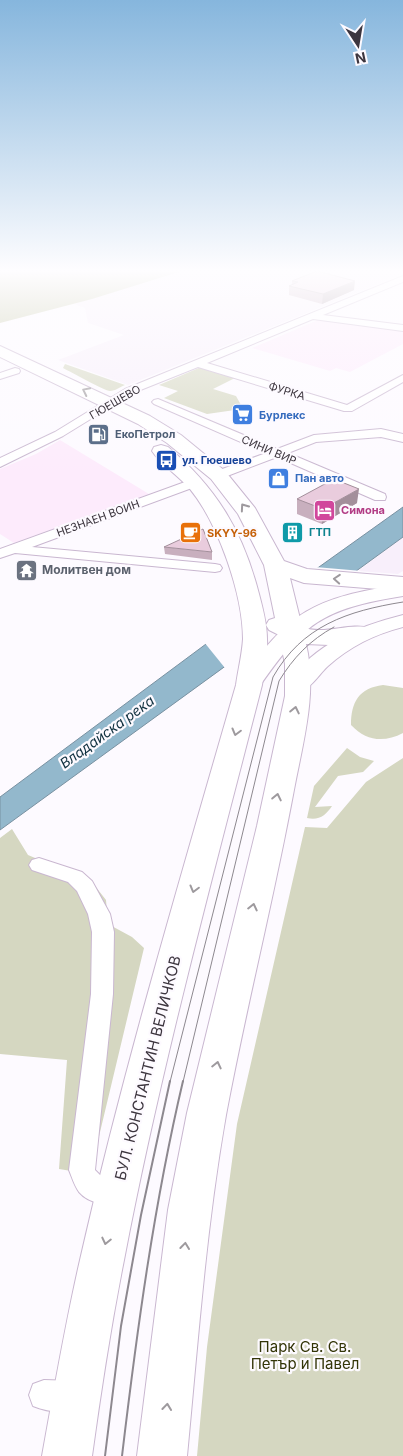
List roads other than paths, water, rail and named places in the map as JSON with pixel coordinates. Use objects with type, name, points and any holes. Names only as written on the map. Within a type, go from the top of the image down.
[{"type":"main road","points":[[0,351],[104,407],[174,439],[218,475],[248,512],[275,565],[298,664],[299,683],[272,826],[207,1113],[190,1210],[162,1456]]},
{"type":"main road","points":[[5,370],[104,407]]},
{"type":"main road","name":"БУЛ. КОНСТАНТИН ВЕЛИЧКОВ","points":[[67,1456],[60,1395],[86,1332],[158,1021],[249,685],[256,639],[247,592],[236,553],[221,520],[196,482],[153,444],[104,407]]},
{"type":"main road","points":[[275,565],[304,576],[403,584]]},
{"type":"main road","points":[[249,685],[271,651],[307,617],[332,606],[366,596],[403,590]]},
{"type":"main road","points":[[247,592],[265,614],[280,627],[304,637],[344,637],[403,621]]},
{"type":"main road","points":[[299,683],[323,659],[361,633]]},
{"type":"street","name":"ГЮЕШЕВО","points":[[0,463],[104,407],[129,391],[255,339]]},
{"type":"street","name":"ФУРКА","points":[[197,363],[348,409],[403,378]]},
{"type":"street","name":"СИНИ ВИР","points":[[158,402],[380,498]]},
{"type":"street","points":[[218,475],[308,440],[381,433],[403,438]]},
{"type":"street","name":"НЕЗНАЕН ВОИН","points":[[7,552],[196,482]]},
{"type":"street","points":[[7,552],[214,568]]},
{"type":"street","points":[[39,865],[75,877],[85,886],[99,914],[104,951],[102,994],[82,1170],[85,1182],[94,1188],[117,1194]]},
{"type":"water","name":"Владайска река","points":[[403,507],[403,537],[0,830],[0,797],[206,644]]},
{"type":"tram line","points":[[170,1082],[273,677],[298,645],[312,633],[345,616],[363,610],[403,602]]},
{"type":"tram line","points":[[183,1082],[279,681],[303,650],[334,627]]},
{"type":"tram line","points":[[105,1456],[121,1326],[141,1215],[170,1081]]},
{"type":"tram line","points":[[122,1456],[147,1267],[163,1174],[183,1081]]},
{"type":"place","name":"Бурлекс","points":[[243,415]]},
{"type":"place","name":"ЕкоПетрол","points":[[99,434]]},
{"type":"place","name":"ул. Гюешево","points":[[166,460]]},
{"type":"place","name":"Пан авто","points":[[279,478]]},
{"type":"place","name":"Симона","points":[[325,510]]},
{"type":"place","name":"ГТП","points":[[293,532]]},
{"type":"place","name":"SKYY-96","points":[[191,533]]},
{"type":"place","name":"Молитвен дом","points":[[26,570]]},
{"type":"park label","name":"Парк Св. Св. Петър и Павел","points":[[305,1356]]}]
